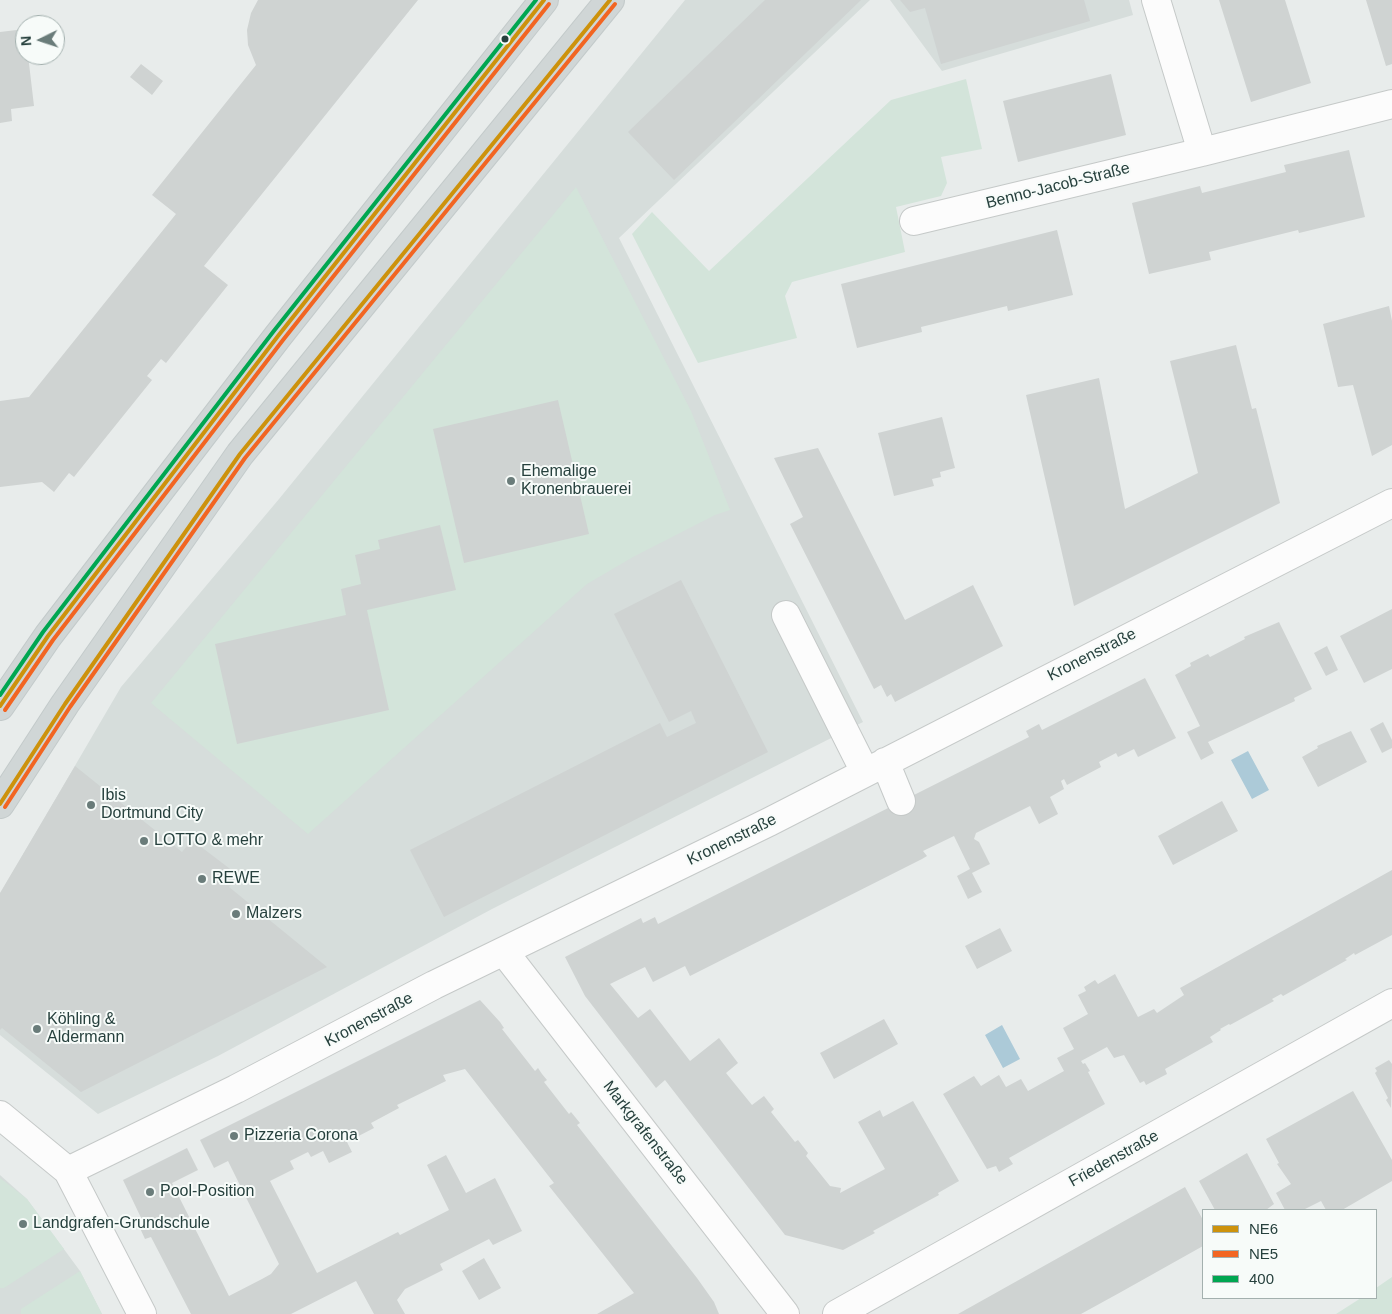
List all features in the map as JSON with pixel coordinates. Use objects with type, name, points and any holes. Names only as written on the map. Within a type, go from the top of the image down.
[{"type":"main road","points":[[0,706],[48,636],[278,336],[544,0]]},
{"type":"main road","points":[[0,804],[65,704],[240,454],[610,0]]},
{"type":"street","points":[[1156,0],[1202,152]]},
{"type":"street","name":"Benno-Jacob-Straße","points":[[914,221],[1392,104]]},
{"type":"street","name":"Kronenstraße","points":[[68,1171],[236,1089],[434,985],[505,953],[875,767],[1392,503]]},
{"type":"street","points":[[786,615],[875,767],[902,801]]},
{"type":"street","name":"Markgrafenstraße","points":[[505,953],[785,1314]]},
{"type":"street","name":"Friedenstraße","points":[[837,1314],[1392,1004]]},
{"type":"street","points":[[0,1115],[68,1171],[142,1314]]},
{"type":"shaded area","points":[[685,0],[870,0],[619,238],[863,722],[492,909],[218,1056],[98,1114],[0,1035],[0,894],[121,687],[279,499]]},
{"type":"shaded area","points":[[890,0],[1129,0],[1133,15],[942,71]]},
{"type":"shaded area","name":"Landgrafen-Grundschule","points":[[0,1175],[27,1199],[80,1271],[102,1314],[0,1314]]},
{"type":"green space","points":[[966,79],[982,149],[941,157],[947,183],[941,196],[896,207],[905,252],[792,282],[785,296],[797,338],[698,363],[632,234],[652,212],[709,271],[891,100]]},
{"type":"green space","name":"Ehemalige Kronenbrauerei","points":[[576,187],[691,411],[730,510],[715,515],[633,557],[587,584],[308,834],[151,703]]},
{"type":"green space","points":[[0,1178],[27,1199],[64,1249],[4,1288],[0,1288]]},
{"type":"green space","points":[[80,1271],[102,1314],[21,1314],[21,1309]]},
{"type":"green space","points":[[1392,1277],[1392,1314],[1336,1314],[1359,1299],[1377,1299],[1377,1287]]},
{"type":"water","points":[[1248,751],[1269,790],[1252,799],[1231,760]]},
{"type":"water","points":[[1002,1025],[1020,1059],[1003,1068],[985,1035]]},
{"type":"building","points":[[258,0],[418,0],[204,266],[228,285],[166,363],[161,359],[147,376],[152,380],[74,477],[69,473],[54,492],[42,482],[0,487],[0,401],[29,397],[176,214],[152,195],[256,65],[248,45],[247,30],[251,13]]},
{"type":"building","points":[[765,0],[861,0],[674,180],[628,132]]},
{"type":"building","points":[[900,0],[1084,0],[1090,21],[941,64],[925,8],[910,12]]},
{"type":"building","points":[[1219,0],[1285,0],[1311,83],[1251,102]]},
{"type":"building","points":[[1366,0],[1392,0],[1392,64],[1386,66]]},
{"type":"building","points":[[15,30],[15,65],[29,65],[34,106],[11,109],[12,121],[0,123],[0,32]]},
{"type":"building","points":[[141,64],[163,81],[152,95],[130,77]]},
{"type":"building","points":[[1111,74],[1126,135],[1018,162],[1003,101]]},
{"type":"building","points":[[1349,150],[1365,217],[1299,233],[1298,230],[1209,252],[1211,260],[1149,274],[1132,203],[1200,186],[1202,193],[1286,172],[1284,165]]},
{"type":"building","points":[[1057,230],[1073,295],[1008,311],[1007,306],[921,327],[922,332],[857,348],[841,284]]},
{"type":"building","points":[[1389,306],[1392,321],[1392,445],[1372,456],[1353,385],[1338,387],[1323,324]]},
{"type":"building","points":[[1236,345],[1252,409],[1256,408],[1280,503],[1074,606],[1026,395],[1099,378],[1125,509],[1198,473],[1170,361]]},
{"type":"building","name":"Ehemalige Kronenbrauerei","points":[[558,400],[589,534],[464,563],[433,429]]},
{"type":"building","points":[[942,417],[955,468],[940,472],[941,477],[932,479],[934,486],[894,496],[878,433]]},
{"type":"building","points":[[818,448],[905,620],[973,585],[1003,646],[895,702],[891,694],[887,697],[881,685],[874,689],[790,524],[803,517],[774,458]]},
{"type":"building","points":[[440,525],[456,590],[367,610],[389,710],[237,744],[215,644],[346,615],[341,589],[361,584],[355,555],[380,549],[378,540]]},
{"type":"building","points":[[681,580],[768,752],[444,917],[410,850],[660,723],[667,737],[696,723],[691,711],[669,722],[614,614]]},
{"type":"building","points":[[1392,609],[1392,669],[1364,683],[1340,636]]},
{"type":"building","points":[[1279,622],[1312,689],[1294,698],[1295,701],[1208,742],[1214,753],[1201,760],[1187,732],[1200,726],[1175,675],[1191,666],[1190,663],[1208,654],[1210,657],[1245,639],[1244,637]]},
{"type":"building","points":[[1327,646],[1338,670],[1326,676],[1314,653]]},
{"type":"building","points":[[1145,678],[1176,738],[1138,757],[1134,749],[1118,757],[1116,753],[1099,762],[1101,767],[1067,785],[1064,779],[1061,781],[1064,789],[1050,797],[1058,814],[1039,824],[1030,806],[976,833],[974,839],[979,842],[990,864],[972,873],[982,892],[968,899],[957,876],[970,869],[954,836],[923,851],[927,856],[922,859],[690,976],[685,966],[653,982],[645,967],[610,984],[638,1018],[650,1009],[690,1061],[719,1038],[738,1063],[726,1073],[752,1105],[764,1096],[774,1109],[771,1112],[795,1142],[798,1140],[808,1153],[806,1156],[830,1186],[841,1188],[840,1193],[885,1169],[858,1122],[880,1110],[883,1117],[913,1101],[959,1181],[938,1193],[939,1195],[873,1231],[875,1233],[843,1250],[785,1235],[665,1080],[656,1088],[585,996],[565,957],[641,918],[643,923],[655,917],[658,924],[1029,737],[1026,731],[1039,724],[1042,730]]},
{"type":"building","points":[[1383,722],[1392,740],[1392,748],[1382,753],[1370,729]]},
{"type":"building","points":[[1351,731],[1367,762],[1318,787],[1302,757],[1318,748],[1317,746]]},
{"type":"building","points":[[75,766],[182,852],[192,840],[238,875],[229,887],[327,967],[81,1092],[2,1028],[0,1030],[0,893]]},
{"type":"building","points":[[1222,801],[1238,831],[1173,865],[1158,836]]},
{"type":"building","points":[[1392,870],[1392,935],[1355,955],[1354,953],[1345,959],[1347,960],[1283,996],[1281,994],[1272,999],[1274,1001],[1220,1029],[1210,1037],[1213,1042],[1165,1069],[1167,1074],[1146,1085],[1144,1081],[1140,1083],[1124,1055],[1114,1058],[1107,1047],[1081,1061],[1083,1064],[1085,1063],[1090,1071],[1088,1072],[1105,1104],[1009,1158],[1013,1164],[999,1172],[996,1166],[987,1169],[943,1094],[974,1076],[981,1086],[999,1075],[1006,1087],[1021,1079],[1028,1091],[1064,1071],[1057,1058],[1074,1049],[1063,1028],[1088,1014],[1078,995],[1086,991],[1084,987],[1095,980],[1098,984],[1115,974],[1138,1017],[1154,1009],[1157,1013],[1184,995],[1180,988]]},
{"type":"building","points":[[1000,928],[1012,951],[977,969],[965,946]]},
{"type":"building","points":[[480,1000],[500,1022],[504,1028],[502,1029],[535,1071],[538,1068],[547,1080],[544,1082],[569,1114],[571,1112],[580,1123],[577,1125],[697,1278],[714,1302],[719,1314],[597,1314],[634,1293],[549,1186],[554,1183],[465,1069],[443,1075],[446,1081],[397,1105],[399,1108],[371,1123],[374,1128],[347,1142],[352,1152],[329,1163],[323,1151],[311,1157],[308,1152],[290,1161],[294,1169],[270,1181],[317,1273],[398,1232],[400,1235],[449,1210],[427,1165],[446,1155],[466,1193],[495,1178],[522,1231],[493,1245],[489,1239],[440,1264],[443,1270],[405,1289],[397,1300],[405,1314],[374,1314],[356,1281],[291,1314],[191,1314],[151,1237],[145,1239],[139,1226],[144,1224],[123,1180],[187,1148],[198,1170],[172,1183],[229,1296],[271,1274],[279,1264],[228,1161],[214,1168],[200,1140]]},
{"type":"building","points":[[884,1019],[898,1044],[834,1079],[820,1053]]},
{"type":"building","points":[[1389,1060],[1392,1064],[1391,1108],[1375,1073],[1377,1071],[1375,1068]]},
{"type":"building","points":[[1353,1091],[1392,1160],[1392,1181],[1344,1209],[1325,1209],[1321,1201],[1305,1209],[1284,1209],[1276,1193],[1291,1184],[1277,1164],[1279,1163],[1266,1139]]},
{"type":"building","points":[[1247,1153],[1274,1204],[1267,1209],[1214,1209],[1199,1181]]},
{"type":"building","points":[[1185,1187],[1202,1218],[1202,1247],[1081,1314],[958,1314]]},
{"type":"building","points":[[484,1258],[501,1288],[479,1300],[462,1271]]},
{"type":"transit line","name":"400","points":[[0,695],[43,632],[273,332],[536,0]]},
{"type":"transit line","name":"NE6","points":[[0,706],[48,636],[278,336],[544,0]]},
{"type":"transit line","name":"NE6","points":[[0,804],[65,704],[240,454],[610,0]]},
{"type":"transit line","name":"NE5","points":[[5,710],[53,640],[283,340],[549,4]]},
{"type":"transit line","name":"NE5","points":[[5,807],[70,707],[245,458],[615,4]]},
{"type":"place","name":"Ehemalige Kronenbrauerei","points":[[511,481]]},
{"type":"place","name":"Ibis Dortmund City","points":[[91,805]]},
{"type":"place","name":"LOTTO & mehr","points":[[144,841]]},
{"type":"place","name":"REWE","points":[[202,879]]},
{"type":"place","name":"Malzers","points":[[236,914]]},
{"type":"place","name":"Köhling & Aldermann","points":[[37,1029]]},
{"type":"place","name":"Pizzeria Corona","points":[[234,1136]]},
{"type":"place","name":"Pool-Position","points":[[150,1192]]},
{"type":"place","name":"Landgrafen-Grundschule","points":[[23,1224]]}]
